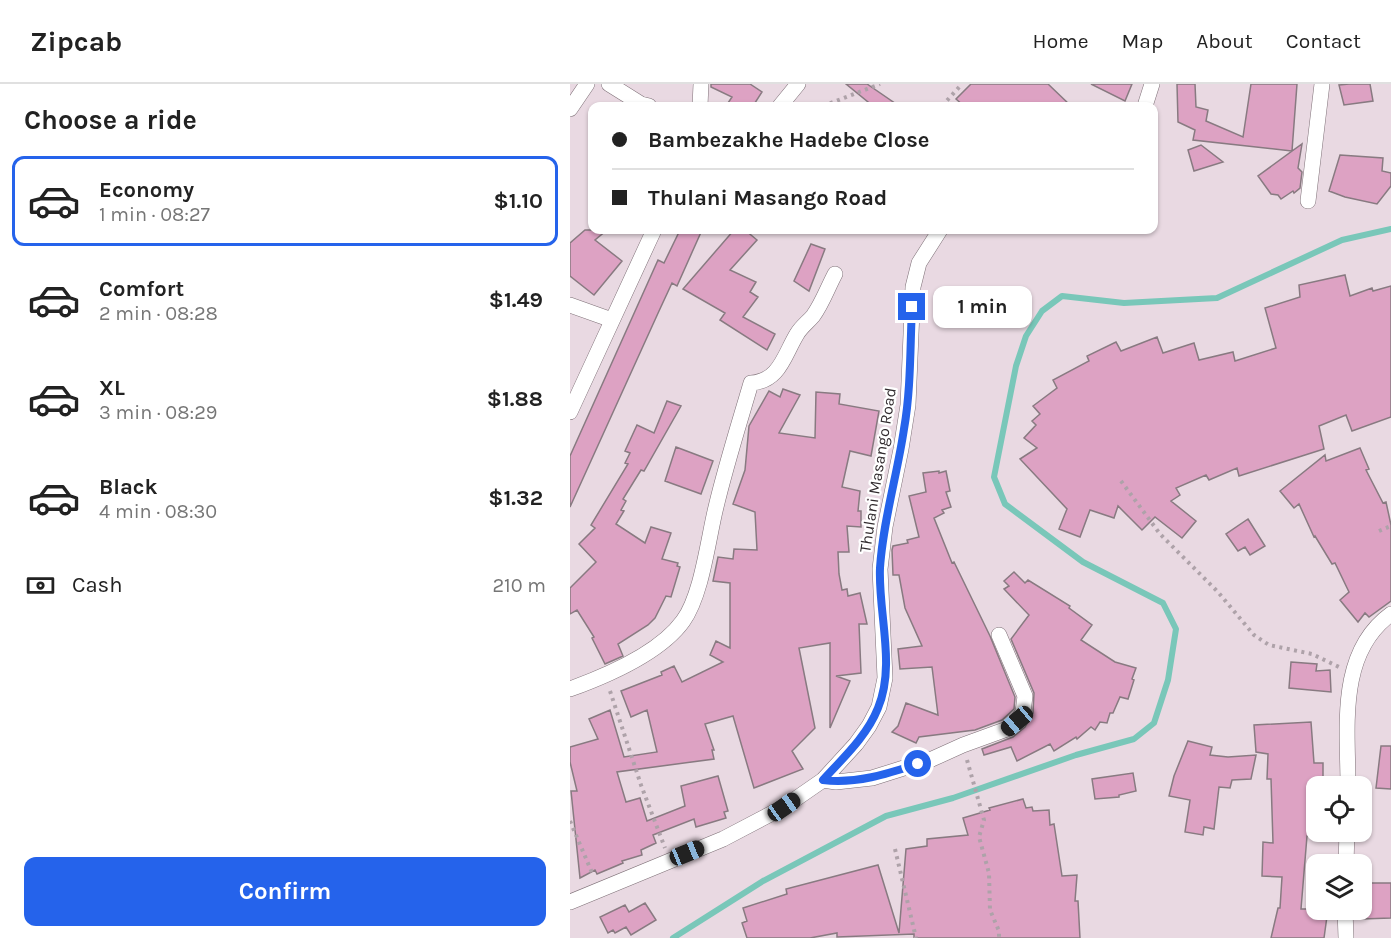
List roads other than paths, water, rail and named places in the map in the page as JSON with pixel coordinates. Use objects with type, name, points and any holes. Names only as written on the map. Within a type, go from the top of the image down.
[{"type":"street","points":[[570,109],[587,84]]},
{"type":"street","points":[[609,84],[638,102]]},
{"type":"street","points":[[699,102],[701,84]]},
{"type":"street","points":[[783,102],[798,84]]},
{"type":"street","points":[[1146,102],[1152,84]]},
{"type":"street","points":[[1308,201],[1322,84]]},
{"type":"street","points":[[570,412],[652,234]]},
{"type":"street","name":"Thulani Masango Road","points":[[570,902],[723,839],[784,807],[823,780],[869,726],[879,707],[883,692],[885,660],[880,569],[885,527],[908,405],[913,287],[919,263],[937,234]]},
{"type":"street","points":[[570,689],[605,677],[641,657],[667,638],[683,621],[696,594],[724,474],[751,383],[770,378],[784,362],[798,332],[817,309],[835,274]]},
{"type":"street","points":[[570,305],[612,321]]},
{"type":"street","points":[[1348,776],[1348,720],[1354,664],[1366,639],[1391,614]]},
{"type":"street","points":[[823,780],[836,782],[872,778],[932,759],[1012,725],[1023,712],[1025,696],[999,635]]},
{"type":"street","points":[[1345,920],[1346,938]]},
{"type":"waterway","points":[[673,938],[763,881],[886,816],[953,798],[1076,755],[1134,739],[1154,723],[1168,680],[1176,629],[1163,603],[1083,562],[1005,504],[994,477],[1016,366],[1026,336],[1042,311],[1062,296],[1124,303],[1217,298],[1342,240],[1391,229]]}]
